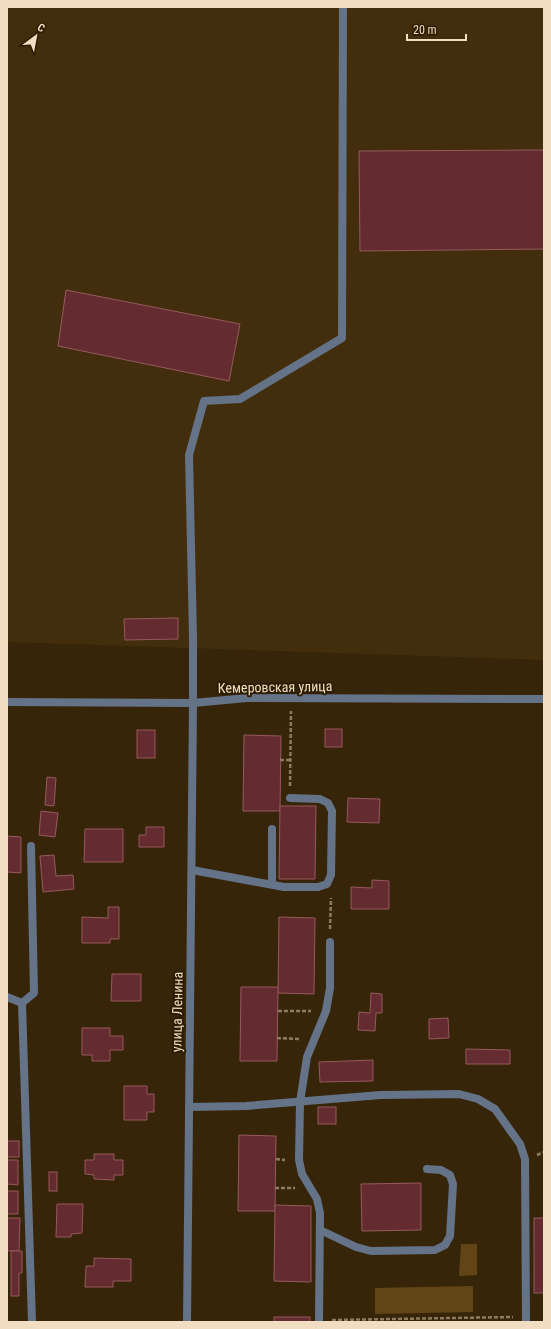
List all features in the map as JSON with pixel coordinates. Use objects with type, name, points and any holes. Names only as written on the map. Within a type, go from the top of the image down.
[{"type":"street","name":"улица Ленина","points":[[187,1322],[193,703],[189,455],[204,401],[240,399],[342,338],[343,7]]},
{"type":"street","name":"Кемеровская улица","points":[[7,702],[193,703],[247,698],[544,699]]},
{"type":"street","points":[[192,870],[284,887],[318,887],[327,884],[331,875],[332,811],[328,803],[320,799],[290,798]]},
{"type":"street","points":[[272,829],[272,884]]},
{"type":"street","points":[[22,1003],[34,993],[31,846]]},
{"type":"street","points":[[319,1321],[320,1213],[316,1199],[302,1174],[299,1160],[300,1102],[307,1057],[326,1011],[330,988],[330,942]]},
{"type":"street","points":[[7,997],[22,1003]]},
{"type":"street","points":[[22,1003],[32,1322]]},
{"type":"street","points":[[189,1107],[246,1106],[381,1095],[459,1094],[478,1099],[495,1109],[520,1144],[525,1159],[526,1322]]},
{"type":"street","points":[[320,1230],[356,1247],[371,1251],[435,1250],[445,1245],[450,1236],[454,1184],[450,1175],[441,1170],[427,1169]]},
{"type":"path","points":[[290,798],[291,712],[294,698]]},
{"type":"path","points":[[280,760],[290,760]]},
{"type":"path","points":[[327,884],[331,898],[330,942]]},
{"type":"path","points":[[278,1010],[326,1011]]},
{"type":"path","points":[[277,1038],[314,1039]]},
{"type":"path","points":[[319,1321],[503,1317]]},
{"type":"shaded area","points":[[7,7],[544,7],[544,660],[7,642]]},
{"type":"shaded area","points":[[461,1244],[477,1244],[477,1275],[459,1276]]},
{"type":"shaded area","points":[[473,1286],[473,1312],[375,1314],[375,1288]]},
{"type":"building","points":[[544,150],[544,249],[360,251],[359,151]]},
{"type":"building","points":[[66,290],[240,324],[229,381],[58,346]]},
{"type":"building","points":[[178,618],[178,639],[125,640],[124,619]]},
{"type":"building","points":[[325,729],[342,729],[342,747],[325,747]]},
{"type":"building","points":[[137,730],[155,730],[155,758],[137,758]]},
{"type":"building","points":[[244,735],[281,736],[280,811],[243,811]]},
{"type":"building","points":[[47,777],[56,778],[54,806],[45,805]]},
{"type":"building","points":[[348,798],[380,799],[379,823],[347,822]]},
{"type":"building","points":[[280,806],[316,806],[315,879],[279,879]]},
{"type":"building","points":[[41,811],[58,813],[55,837],[39,835]]},
{"type":"building","points":[[146,827],[164,827],[164,847],[139,847],[139,835],[146,835]]},
{"type":"building","points":[[85,829],[123,829],[123,862],[84,862]]},
{"type":"building","points":[[7,836],[21,837],[21,873],[7,872]]},
{"type":"building","points":[[54,855],[56,876],[73,875],[74,889],[43,892],[40,856]]},
{"type":"building","points":[[372,880],[389,881],[389,909],[351,909],[351,887],[372,888]]},
{"type":"building","points":[[108,907],[119,907],[119,939],[110,939],[110,943],[82,943],[82,917],[108,918]]},
{"type":"building","points":[[279,917],[315,918],[314,994],[278,993]]},
{"type":"building","points":[[112,974],[141,974],[141,1001],[111,1001]]},
{"type":"building","points":[[241,987],[278,987],[277,1061],[240,1061]]},
{"type":"building","points":[[371,993],[382,994],[382,1013],[376,1013],[375,1031],[358,1030],[359,1012],[370,1013]]},
{"type":"building","points":[[448,1018],[449,1038],[429,1039],[429,1019]]},
{"type":"building","points":[[82,1028],[110,1028],[110,1036],[123,1036],[123,1050],[110,1050],[110,1061],[92,1061],[92,1055],[82,1055]]},
{"type":"building","points":[[466,1049],[510,1050],[510,1064],[466,1064]]},
{"type":"building","points":[[373,1060],[373,1081],[320,1082],[319,1062]]},
{"type":"building","points":[[124,1086],[147,1086],[147,1094],[154,1094],[154,1112],[147,1112],[147,1120],[124,1120]]},
{"type":"building","points":[[318,1107],[336,1107],[336,1124],[318,1124]]},
{"type":"building","points":[[239,1135],[276,1136],[275,1211],[238,1211]]},
{"type":"building","points":[[7,1141],[19,1141],[19,1157],[7,1157]]},
{"type":"building","points":[[94,1154],[114,1154],[114,1160],[123,1160],[123,1175],[114,1175],[114,1180],[94,1179],[94,1175],[85,1174],[85,1160],[94,1160]]},
{"type":"building","points":[[7,1160],[18,1160],[18,1185],[7,1184]]},
{"type":"building","points":[[49,1172],[57,1172],[57,1191],[49,1191]]},
{"type":"building","points":[[421,1183],[421,1230],[362,1231],[361,1184]]},
{"type":"building","points":[[7,1191],[18,1191],[18,1214],[7,1214]]},
{"type":"building","points":[[57,1204],[83,1204],[82,1233],[71,1234],[71,1237],[56,1237]]},
{"type":"building","points":[[275,1205],[311,1206],[311,1282],[274,1281]]},
{"type":"building","points":[[7,1218],[20,1218],[19,1251],[7,1251]]},
{"type":"building","points":[[534,1218],[544,1218],[544,1293],[534,1293]]},
{"type":"building","points":[[11,1251],[22,1251],[22,1273],[19,1273],[19,1296],[11,1296]]},
{"type":"building","points":[[94,1258],[131,1259],[131,1281],[113,1281],[113,1287],[85,1287],[86,1266],[94,1266]]},
{"type":"building","points":[[274,1317],[310,1317],[310,1322],[274,1322]]}]
